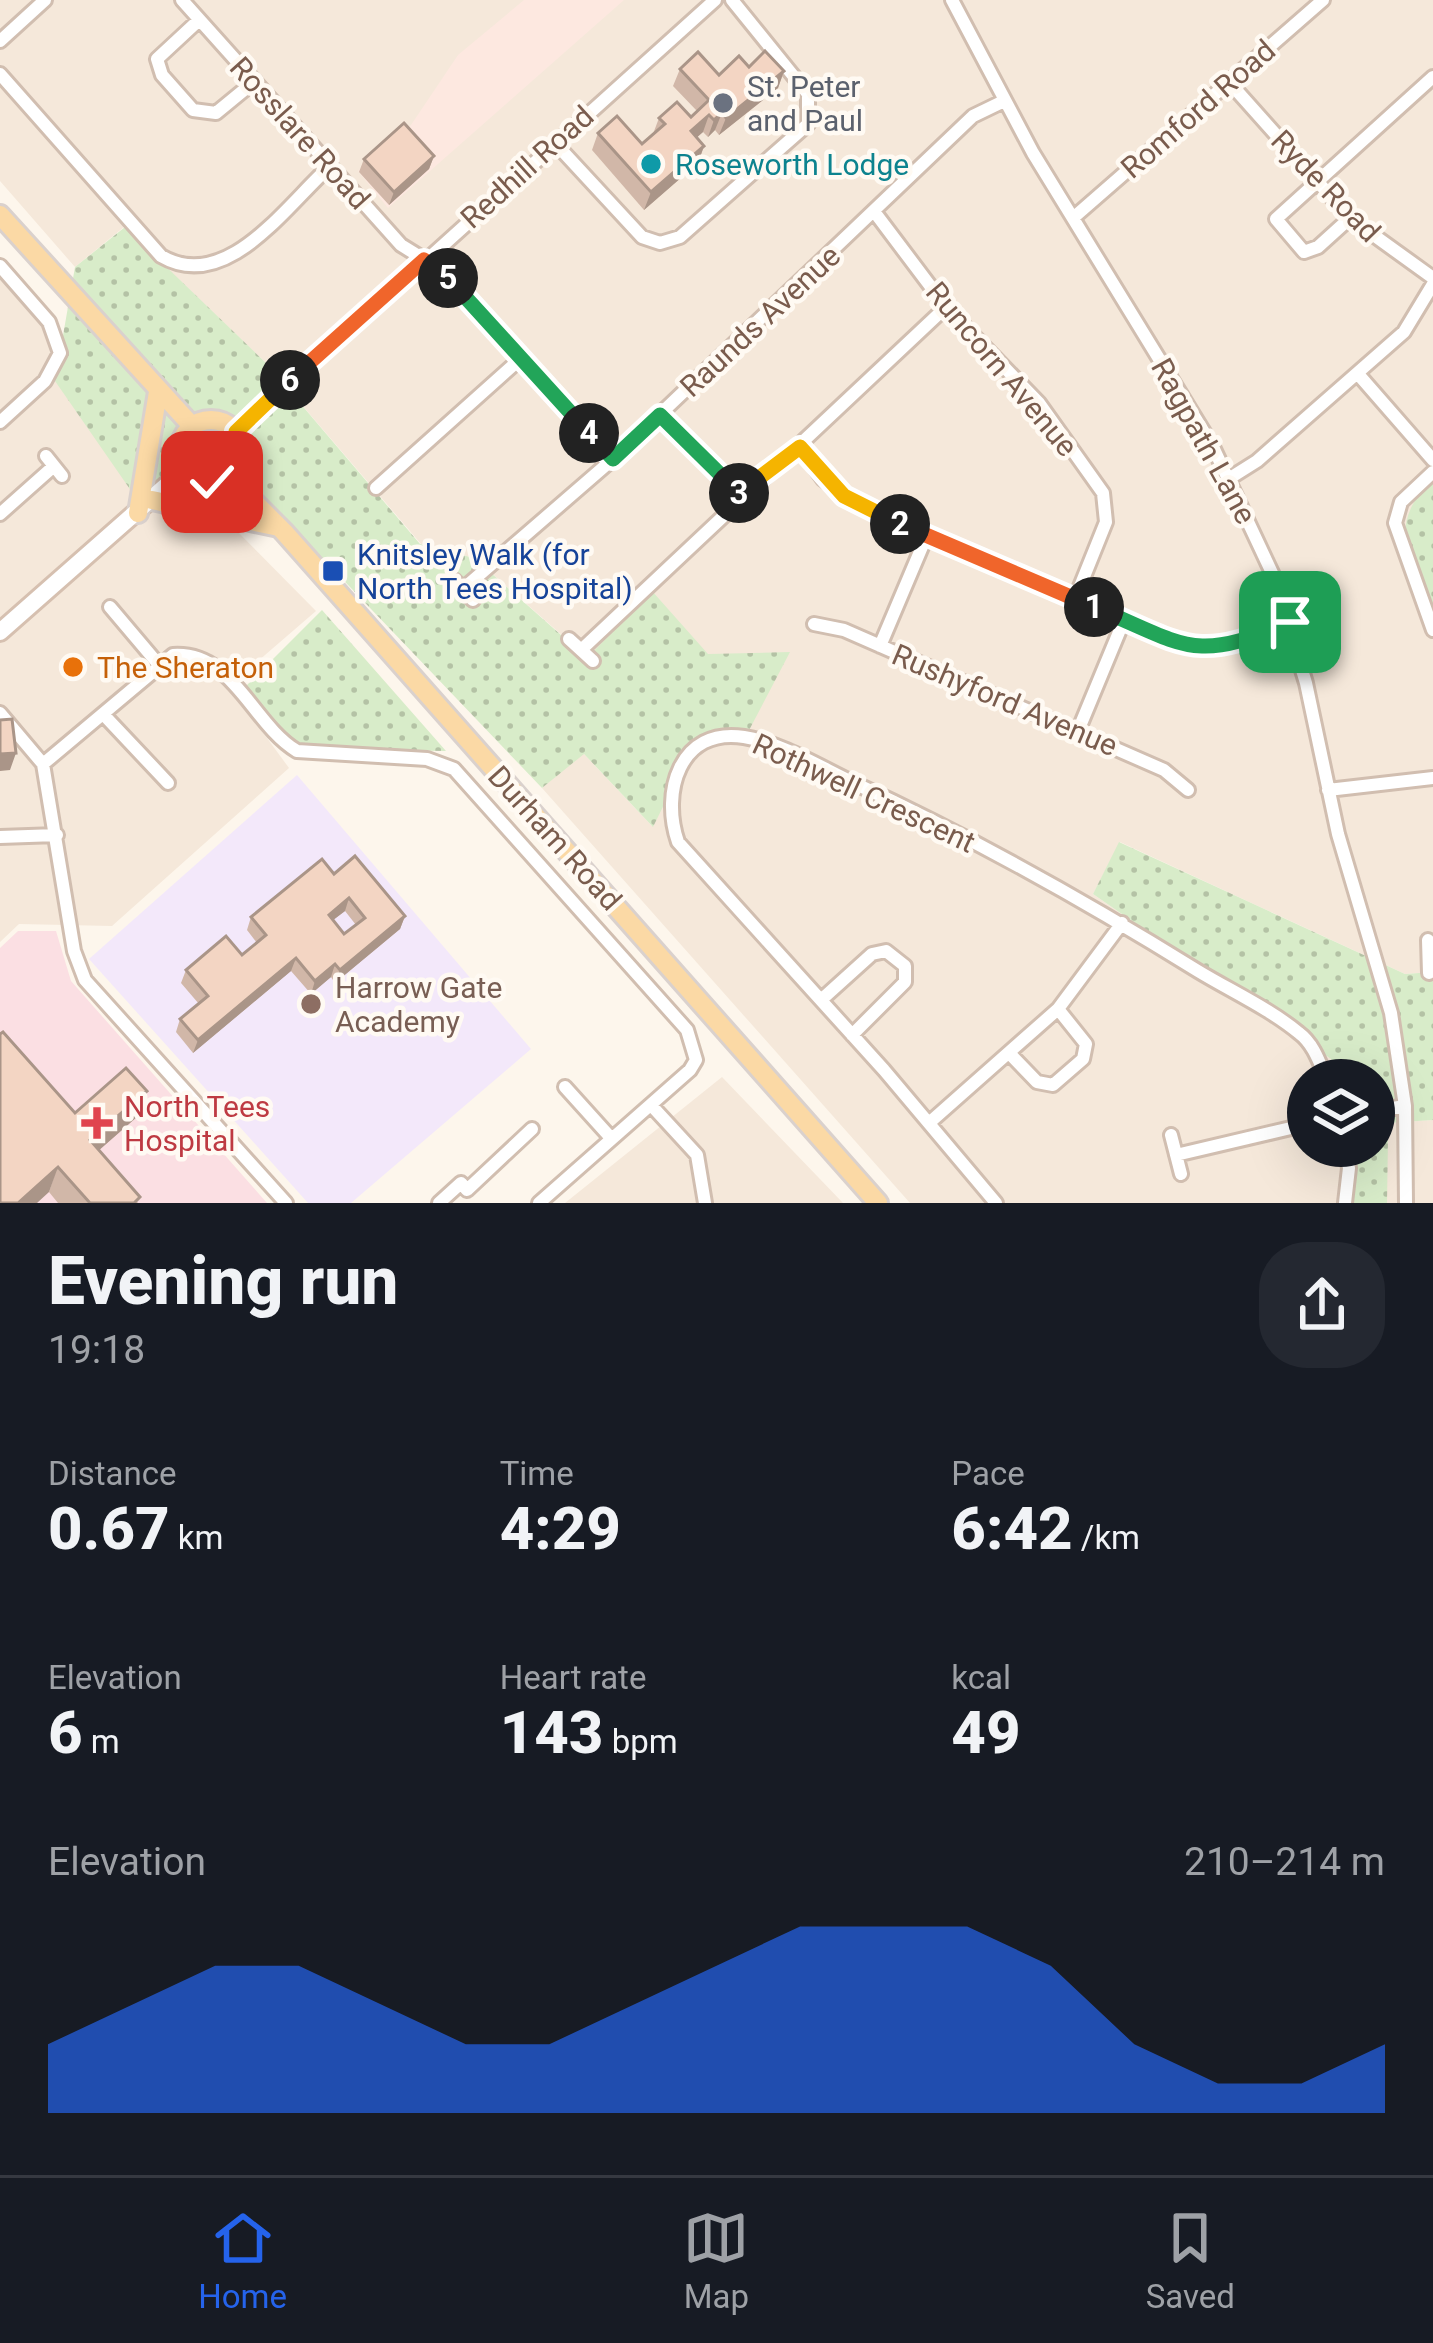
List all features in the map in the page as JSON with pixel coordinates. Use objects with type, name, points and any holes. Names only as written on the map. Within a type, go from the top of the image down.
[{"type":"main road","points":[[0,215],[192,426]]},
{"type":"main road","points":[[158,392],[145,506],[279,527]]},
{"type":"main road","points":[[212,420],[236,432],[241,459],[228,476],[202,480],[185,469],[179,451],[192,426],[212,420]]},
{"type":"main road","name":"Durham Road","points":[[228,476],[279,527],[878,1203]]},
{"type":"street","points":[[0,41],[45,0]]},
{"type":"street","name":"Rosslare Road","points":[[182,0],[401,245],[442,271],[613,459]]},
{"type":"street","name":"Redhill Road","points":[[236,432],[715,0]]},
{"type":"street","points":[[555,143],[642,237],[660,243],[680,237],[808,124],[808,94],[732,0]]},
{"type":"street","name":"Ragpath Lane","points":[[952,0],[1072,218],[1230,478],[1290,622],[1328,790],[1382,974],[1405,1106],[1406,1203]]},
{"type":"street","name":"Romford Road","points":[[1072,218],[1323,0]]},
{"type":"street","points":[[199,20],[157,59],[162,75],[193,110],[216,113],[255,81]]},
{"type":"street","points":[[0,74],[161,256],[178,265],[220,264],[329,167]]},
{"type":"street","points":[[1350,218],[1318,248],[1297,248],[1277,224],[1277,214],[1433,77]]},
{"type":"street","name":"Ryde Road","points":[[1229,82],[1350,218],[1433,281]]},
{"type":"street","name":"Raunds Avenue","points":[[463,590],[613,459],[876,214],[973,116],[1004,101]]},
{"type":"street","name":"Runcorn Avenue","points":[[876,214],[946,307],[1039,403],[1103,493],[1106,522],[1076,599]]},
{"type":"street","points":[[0,266],[49,322],[60,352],[55,369],[0,422]]},
{"type":"street","points":[[1230,478],[1404,332],[1433,281]]},
{"type":"street","points":[[581,650],[946,307]]},
{"type":"street","points":[[376,488],[520,359]]},
{"type":"street","points":[[1358,374],[1433,460]]},
{"type":"street","points":[[660,415],[741,496]]},
{"type":"street","points":[[800,447],[844,496],[927,536],[1205,650],[1232,648],[1290,622]]},
{"type":"street","points":[[0,513],[54,466]]},
{"type":"street","points":[[0,632],[185,469]]},
{"type":"street","points":[[1433,472],[1401,502],[1395,523],[1433,630]]},
{"type":"street","points":[[880,646],[927,536]]},
{"type":"street","points":[[110,607],[159,665]]},
{"type":"street","points":[[1078,731],[1124,620]]},
{"type":"street","name":"Rushyford Avenue","points":[[814,624],[880,646],[1078,731],[1165,770],[1188,790]]},
{"type":"street","points":[[569,639],[593,662]]},
{"type":"street","points":[[43,764],[159,665],[173,655],[194,654],[214,663],[297,751],[427,759],[454,770],[687,1030],[696,1060],[539,1203]]},
{"type":"street","points":[[0,713],[43,764],[74,951],[86,980],[286,1203]]},
{"type":"street","points":[[103,714],[168,783]]},
{"type":"street","name":"Rothwell Crescent","points":[[996,1203],[678,842],[668,815],[670,786],[680,762],[698,747],[741,736],[773,745],[938,822],[1122,923],[1301,1034],[1315,1059]]},
{"type":"street","points":[[1328,790],[1433,778]]},
{"type":"street","points":[[0,837],[57,835]]},
{"type":"street","points":[[929,1124],[1058,1009],[1122,923]]},
{"type":"street","points":[[1428,940],[1430,963]]},
{"type":"street","points":[[820,1000],[872,954],[886,951],[905,966],[905,982],[852,1035]]},
{"type":"street","points":[[1009,1053],[1037,1082],[1053,1085],[1083,1059],[1086,1044],[1058,1009]]},
{"type":"street","points":[[565,1087],[611,1138]]},
{"type":"street","points":[[651,1105],[697,1156],[705,1203]]},
{"type":"street","points":[[1395,1108],[1405,1106]]},
{"type":"street","points":[[467,1190],[532,1129]]},
{"type":"street","points":[[1176,1155],[1287,1129]]},
{"type":"street","points":[[1171,1135],[1180,1174]]},
{"type":"street","points":[[1346,1203],[1349,1167]]},
{"type":"street","points":[[440,1203],[461,1183],[479,1203]]},
{"type":"shaded area","points":[[0,0],[1433,0],[1433,972],[1405,974],[1120,842],[1093,894],[1331,1059],[1287,1059],[1287,1167],[1395,1167],[1395,1123],[1433,1120],[1433,1203],[910,1203],[542,788],[583,753],[652,826],[588,658],[474,558],[421,544],[265,362],[124,227],[75,267],[0,181]]},
{"type":"shaded area","points":[[524,0],[624,0],[388,208],[358,171],[411,125],[458,55]]},
{"type":"shaded area","points":[[0,259],[57,318],[61,382],[148,509],[238,532],[316,611],[229,686],[289,768],[112,926],[19,924],[0,942]]},
{"type":"shaded area","name":"Harrow Gate Academy","points":[[297,775],[531,1049],[351,1203],[308,1203],[89,959]]},
{"type":"shaded area","name":"North Tees Hospital","points":[[18,931],[56,931],[71,981],[267,1203],[0,1203],[0,948]]},
{"type":"shaded area","points":[[722,1077],[843,1203],[565,1203]]},
{"type":"green space","points":[[125,227],[265,362],[420,544],[474,558],[587,658],[652,591],[708,654],[790,652],[746,736],[693,746],[653,827],[584,754],[542,788],[307,542],[143,508],[55,381],[75,267]]},
{"type":"green space","points":[[1433,479],[1433,620],[1411,562],[1405,530],[1418,497]]},
{"type":"green space","points":[[322,610],[446,751],[303,749],[243,689]]},
{"type":"green space","points":[[1119,842],[1405,974],[1433,972],[1433,1120],[1395,1123],[1395,1059],[1331,1059],[1093,894]]},
{"type":"green space","points":[[1352,1167],[1388,1167],[1387,1203],[1351,1203],[1355,1180]]},
{"type":"building","points":[[765,51],[784,71],[726,118],[722,113],[714,120],[709,115],[691,131],[704,146],[651,192],[598,133],[617,116],[642,144],[665,124],[659,118],[677,102],[691,117],[709,100],[680,69],[698,52],[719,75],[739,56],[749,67]]},
{"type":"building","points":[[404,123],[434,156],[394,192],[364,159]]},
{"type":"building","points":[[12,719],[16,753],[0,754],[0,720]]},
{"type":"building","points":[[355,856],[405,916],[340,970],[335,964],[315,981],[296,958],[198,1040],[180,1019],[208,996],[186,970],[226,936],[242,955],[266,935],[251,917],[322,859],[334,874]],"holes":[[[349,898],[365,918],[344,934],[329,915]]]},
{"type":"building","points":[[3,1032],[75,1113],[126,1068],[147,1091],[90,1140],[140,1197],[134,1203],[90,1203],[58,1167],[18,1203],[0,1203]]},
{"type":"place","name":"St. Peter and Paul","points":[[723,103]]},
{"type":"place","name":"Roseworth Lodge","points":[[651,164]]},
{"type":"place","name":"Knitsley Walk (for North Tees Hospital)","points":[[333,571]]},
{"type":"place","name":"The Sheraton","points":[[73,667]]},
{"type":"place","name":"Harrow Gate Academy","points":[[311,1004]]},
{"type":"place","name":"North Tees Hospital","points":[[97,1123]]},
{"type":"route","points":[[212,482],[228,476],[241,459],[236,432],[424,260],[442,271],[613,459],[660,415],[741,496],[800,447],[823,479],[870,511],[1176,642],[1205,650],[1232,648],[1290,622]]}]
